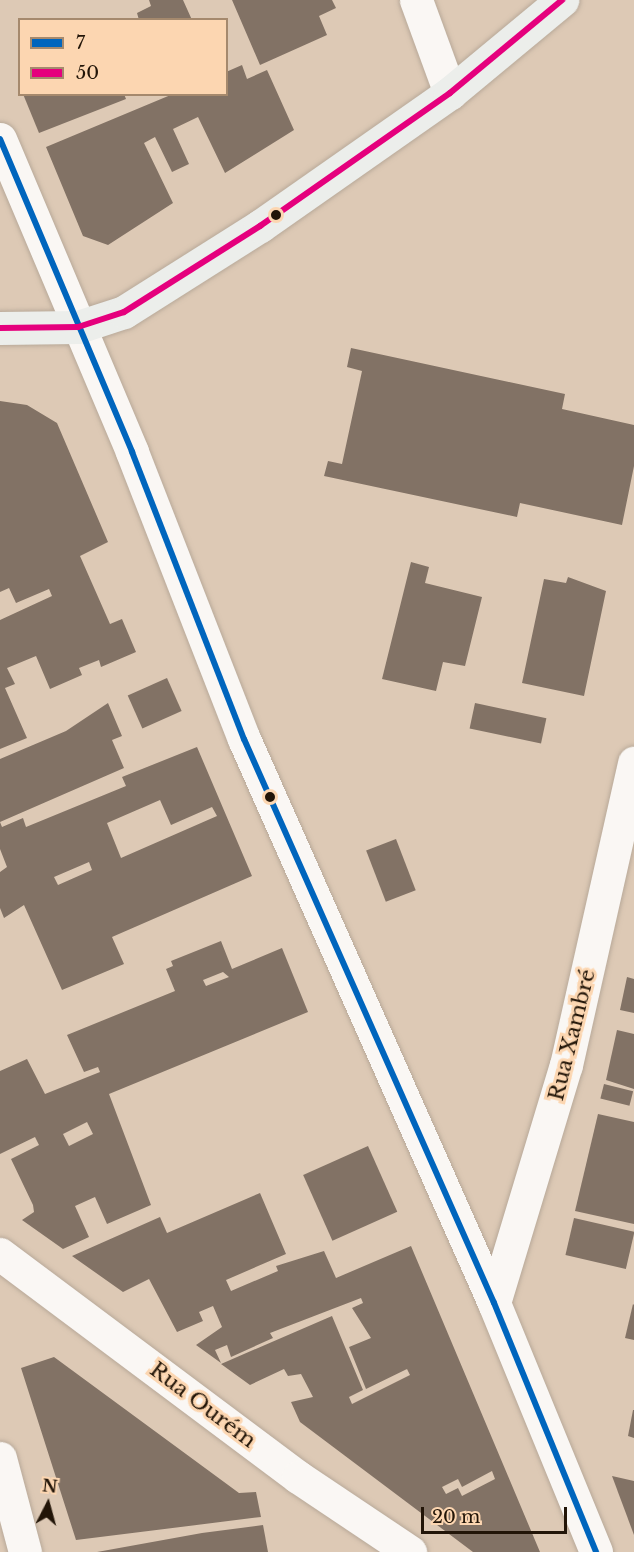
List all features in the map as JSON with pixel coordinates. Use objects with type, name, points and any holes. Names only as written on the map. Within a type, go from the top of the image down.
[{"type":"street","points":[[416,0],[450,93]]},
{"type":"street","points":[[0,328],[78,327],[124,312],[450,93],[562,0]]},
{"type":"street","points":[[0,139],[244,739],[494,1303],[596,1552]]},
{"type":"street","name":"Rua Xambré","points":[[494,1303],[566,1065],[634,763]]},
{"type":"street","name":"Rua Ourém","points":[[0,1254],[298,1478],[410,1552]]},
{"type":"street","points":[[0,1458],[25,1552]]},
{"type":"building","points":[[149,0],[183,0],[191,18],[138,18],[137,13],[151,6]]},
{"type":"building","points":[[232,0],[332,0],[336,8],[319,16],[327,35],[260,65]]},
{"type":"building","points":[[242,65],[247,79],[267,70],[294,130],[225,173],[198,117],[173,129],[189,164],[172,172],[155,137],[144,143],[173,203],[108,245],[83,236],[46,147],[168,96],[228,96],[228,71]]},
{"type":"building","points":[[24,96],[125,96],[126,99],[39,133]]},
{"type":"building","points":[[351,348],[565,394],[562,409],[634,425],[634,466],[622,525],[520,503],[517,517],[324,476],[328,461],[342,464],[362,371],[347,367]]},
{"type":"building","points":[[0,401],[27,405],[57,423],[108,542],[80,556],[110,624],[122,619],[136,652],[101,667],[99,660],[79,668],[82,675],[50,689],[36,656],[7,668],[15,684],[5,688],[27,738],[0,749],[0,620],[52,596],[49,589],[16,603],[9,588],[0,592]]},
{"type":"building","points":[[411,562],[429,567],[425,583],[482,597],[465,666],[443,662],[436,691],[382,679]]},
{"type":"building","points":[[568,577],[606,591],[584,696],[522,683],[544,579],[566,583]]},
{"type":"building","points":[[167,678],[182,711],[142,728],[128,695]]},
{"type":"building","points":[[108,703],[122,736],[112,740],[124,768],[0,822],[0,759],[66,731]]},
{"type":"building","points":[[475,703],[546,718],[541,744],[470,728]]},
{"type":"building","points":[[197,747],[252,876],[112,937],[124,964],[62,990],[24,905],[4,918],[0,908],[0,872],[7,867],[0,849],[0,822],[2,827],[23,818],[26,827],[126,786],[122,777]],"holes":[[[160,800],[171,825],[212,807],[217,816],[121,858],[107,823]],[[89,862],[92,870],[58,885],[54,877]]]},
{"type":"building","points":[[396,839],[416,890],[386,902],[366,850]]},
{"type":"building","points":[[221,941],[232,969],[282,948],[308,1012],[109,1094],[151,1205],[107,1224],[95,1197],[75,1206],[89,1237],[63,1249],[22,1220],[34,1212],[33,1205],[11,1159],[39,1145],[35,1137],[0,1154],[0,1071],[27,1059],[45,1094],[100,1072],[98,1067],[84,1072],[67,1035],[175,991],[166,969],[173,966],[171,961]],"holes":[[[223,972],[229,977],[206,986],[203,980]],[[87,1122],[93,1134],[69,1146],[63,1134]]]},
{"type":"building","points":[[627,977],[634,979],[634,1013],[620,1010]]},
{"type":"building","points":[[617,1030],[634,1034],[634,1089],[606,1080]]},
{"type":"building","points":[[604,1084],[633,1091],[629,1106],[600,1099]]},
{"type":"building","points":[[598,1114],[634,1122],[634,1224],[575,1211]]},
{"type":"building","points":[[368,1146],[397,1212],[332,1241],[303,1175]]},
{"type":"building","points":[[260,1193],[286,1254],[226,1280],[231,1291],[278,1271],[276,1266],[324,1251],[336,1278],[411,1246],[540,1552],[473,1552],[300,1422],[291,1402],[313,1397],[301,1374],[288,1376],[284,1369],[250,1385],[221,1364],[332,1316],[363,1390],[349,1397],[352,1404],[410,1375],[407,1369],[366,1389],[349,1347],[371,1338],[352,1308],[363,1303],[361,1298],[270,1333],[273,1338],[231,1357],[227,1345],[215,1350],[221,1363],[196,1345],[222,1327],[213,1306],[199,1312],[203,1321],[177,1332],[149,1279],[123,1292],[72,1256],[160,1217],[167,1233]],"holes":[[[492,1471],[495,1479],[462,1496],[458,1488],[446,1494],[442,1487],[458,1479],[462,1487]]]},
{"type":"building","points":[[574,1218],[634,1232],[626,1269],[565,1255]]},
{"type":"building","points":[[634,1305],[634,1340],[625,1338]]},
{"type":"building","points":[[54,1357],[239,1493],[256,1492],[261,1517],[76,1540],[21,1368]]},
{"type":"building","points":[[634,1410],[634,1438],[628,1436]]},
{"type":"building","points":[[612,1476],[634,1481],[634,1535]]},
{"type":"building","points":[[263,1525],[268,1552],[97,1552],[202,1533]]},
{"type":"transit line","name":"50","points":[[0,328],[78,327],[124,312],[260,226],[450,93],[562,0]]},
{"type":"transit line","name":"7","points":[[0,139],[132,452],[244,739],[494,1303],[596,1552]]}]
